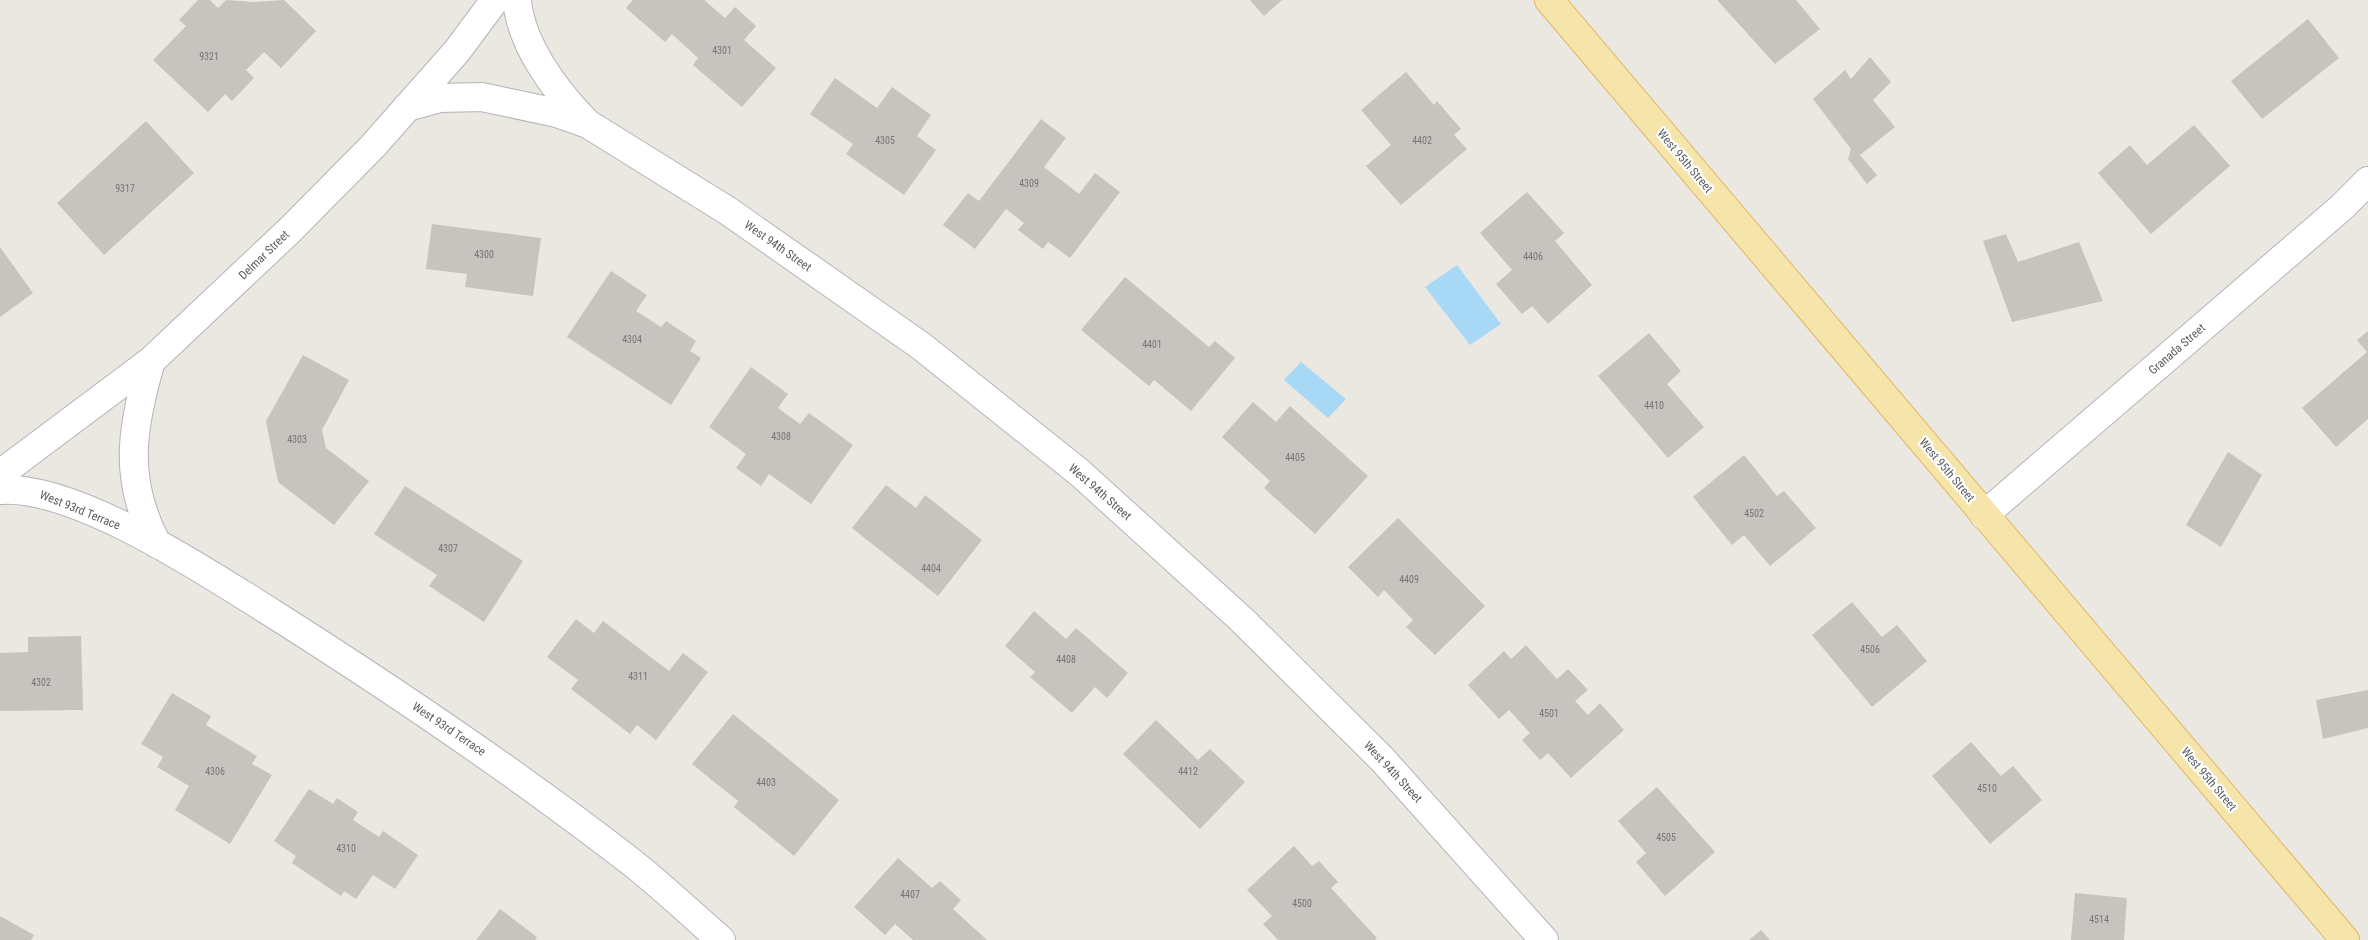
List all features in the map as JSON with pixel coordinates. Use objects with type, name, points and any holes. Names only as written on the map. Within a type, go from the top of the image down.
[{"type":"main road","name":"West 95th Street","points":[[1548,0],[2345,940]]},
{"type":"street","name":"Delmar Street","points":[[0,474],[151,361],[290,230],[373,146],[457,51],[495,0]]},
{"type":"street","name":"West 94th Street","points":[[517,0],[523,26],[551,83],[588,124]]},
{"type":"street","name":"West 94th Street","points":[[407,107],[440,98],[482,97],[504,100],[557,113],[588,124],[728,211],[921,346],[1080,473],[1241,619],[1382,759],[1544,940]]},
{"type":"street","name":"Granada Street","points":[[1984,515],[2342,207],[2368,181]]},
{"type":"street","points":[[151,361],[139,403],[133,445],[133,467],[136,489],[146,523],[157,544]]},
{"type":"street","name":"West 93rd Terrace","points":[[0,490],[18,489],[39,493],[108,520],[157,544],[222,582],[466,740],[631,862],[721,940]]},
{"type":"water","points":[[1457,265],[1501,324],[1470,345],[1425,287]]},
{"type":"water","points":[[1301,362],[1346,399],[1328,418],[1284,380]]},
{"type":"building","points":[[198,0],[210,0],[218,8],[226,0],[254,2],[284,0],[316,31],[281,68],[264,52],[246,70],[254,78],[232,101],[225,94],[208,112],[153,60],[186,26],[179,20]]},
{"type":"building","points":[[633,0],[704,0],[725,18],[735,7],[756,26],[744,40],[776,68],[742,107],[693,65],[698,58],[672,34],[665,42],[626,8]]},
{"type":"building","points":[[1250,0],[1282,0],[1264,16]]},
{"type":"building","points":[[1717,0],[1796,0],[1820,29],[1775,64]]},
{"type":"building","points":[[2308,19],[2339,58],[2262,119],[2231,81]]},
{"type":"building","points":[[1870,57],[1891,82],[1873,100],[1895,127],[1860,155],[1877,175],[1867,184],[1848,159],[1851,149],[1813,99],[1845,70],[1851,79]]},
{"type":"building","points":[[1406,72],[1434,105],[1437,101],[1461,129],[1454,135],[1467,149],[1401,205],[1366,166],[1391,145],[1361,110]]},
{"type":"building","points":[[835,78],[877,108],[892,87],[931,115],[917,136],[936,150],[904,195],[846,154],[853,144],[810,114]]},
{"type":"building","points":[[1041,119],[1066,138],[1044,167],[1079,194],[1095,173],[1120,192],[1070,258],[1048,242],[1043,249],[1018,230],[1024,223],[1006,209],[975,249],[943,225],[968,193],[979,201]]},
{"type":"building","points":[[146,121],[194,173],[104,255],[57,203]]},
{"type":"building","points":[[2194,125],[2230,166],[2151,234],[2098,173],[2130,145],[2147,165]]},
{"type":"building","points":[[1527,192],[1564,233],[1555,241],[1592,285],[1548,324],[1532,306],[1522,314],[1496,284],[1512,270],[1480,233]]},
{"type":"building","points":[[432,224],[541,238],[533,296],[465,287],[467,274],[426,269]]},
{"type":"building","points":[[2006,234],[2018,262],[2079,242],[2103,301],[2012,322],[1983,241]]},
{"type":"building","points":[[0,247],[33,293],[0,317]]},
{"type":"building","points":[[611,271],[647,295],[636,311],[661,327],[666,321],[696,341],[690,351],[701,358],[671,405],[567,337]]},
{"type":"building","points":[[1125,277],[1209,347],[1215,341],[1235,358],[1191,411],[1154,380],[1149,386],[1081,330]]},
{"type":"building","points":[[2368,331],[2368,419],[2336,447],[2302,408],[2367,352],[2357,340]]},
{"type":"building","points":[[1649,333],[1681,371],[1667,384],[1704,427],[1668,458],[1598,376]]},
{"type":"building","points":[[303,355],[349,380],[322,430],[326,448],[369,481],[334,525],[278,482],[266,421]]},
{"type":"building","points":[[751,367],[788,394],[778,408],[800,424],[809,413],[853,445],[811,504],[769,474],[761,486],[736,468],[746,454],[709,427]]},
{"type":"building","points":[[1253,402],[1276,422],[1290,406],[1368,476],[1315,534],[1264,488],[1270,481],[1222,437]]},
{"type":"building","points":[[2228,452],[2262,475],[2221,547],[2186,525]]},
{"type":"building","points":[[1744,455],[1777,496],[1784,491],[1816,528],[1770,566],[1744,535],[1732,545],[1693,497]]},
{"type":"building","points":[[886,485],[916,508],[925,495],[982,540],[938,596],[852,528]]},
{"type":"building","points":[[405,486],[523,561],[484,622],[429,586],[437,575],[374,534]]},
{"type":"building","points":[[1398,518],[1485,606],[1435,655],[1406,627],[1413,620],[1384,590],[1378,597],[1348,567]]},
{"type":"building","points":[[1852,602],[1882,637],[1897,625],[1927,661],[1872,707],[1812,635]]},
{"type":"building","points":[[1034,611],[1066,639],[1076,628],[1128,673],[1107,698],[1095,687],[1072,713],[1030,677],[1035,672],[1005,646]]},
{"type":"building","points":[[576,619],[594,633],[603,621],[669,671],[683,653],[708,672],[656,740],[637,725],[630,734],[571,689],[578,680],[547,657]]},
{"type":"building","points":[[81,636],[83,710],[0,711],[0,653],[28,652],[28,637]]},
{"type":"building","points":[[1526,645],[1557,679],[1568,669],[1588,690],[1575,701],[1588,715],[1600,703],[1624,730],[1571,778],[1548,753],[1540,760],[1522,740],[1530,733],[1509,710],[1499,719],[1468,685],[1504,651],[1511,659]]},
{"type":"building","points":[[2368,690],[2368,728],[2323,739],[2316,700]]},
{"type":"building","points":[[172,693],[211,716],[206,725],[257,756],[252,764],[272,775],[230,844],[175,810],[189,786],[157,767],[163,757],[141,744]]},
{"type":"building","points":[[733,714],[839,800],[794,856],[734,807],[738,801],[692,764]]},
{"type":"building","points":[[1156,720],[1198,760],[1210,749],[1245,782],[1200,829],[1123,754]]},
{"type":"building","points":[[1971,742],[2001,776],[2013,766],[2042,800],[1990,844],[1932,776]]},
{"type":"building","points":[[1657,787],[1715,852],[1665,896],[1636,862],[1646,853],[1618,821]]},
{"type":"building","points":[[309,789],[333,804],[337,798],[358,812],[353,820],[379,837],[383,831],[418,855],[395,889],[373,875],[356,899],[344,891],[341,896],[292,863],[296,856],[274,841]]},
{"type":"building","points":[[1294,846],[1312,866],[1319,861],[1338,882],[1331,888],[1377,938],[1375,940],[1278,940],[1263,924],[1272,916],[1247,890]]},
{"type":"building","points":[[898,858],[932,888],[940,881],[961,900],[953,909],[987,940],[913,940],[895,924],[885,935],[854,907]]},
{"type":"building","points":[[2075,893],[2127,898],[2124,940],[2071,940]]},
{"type":"building","points":[[500,909],[537,937],[535,940],[476,940]]},
{"type":"building","points":[[0,916],[34,935],[31,940],[0,940]]},
{"type":"building","points":[[1761,930],[1770,940],[1749,940]]}]
